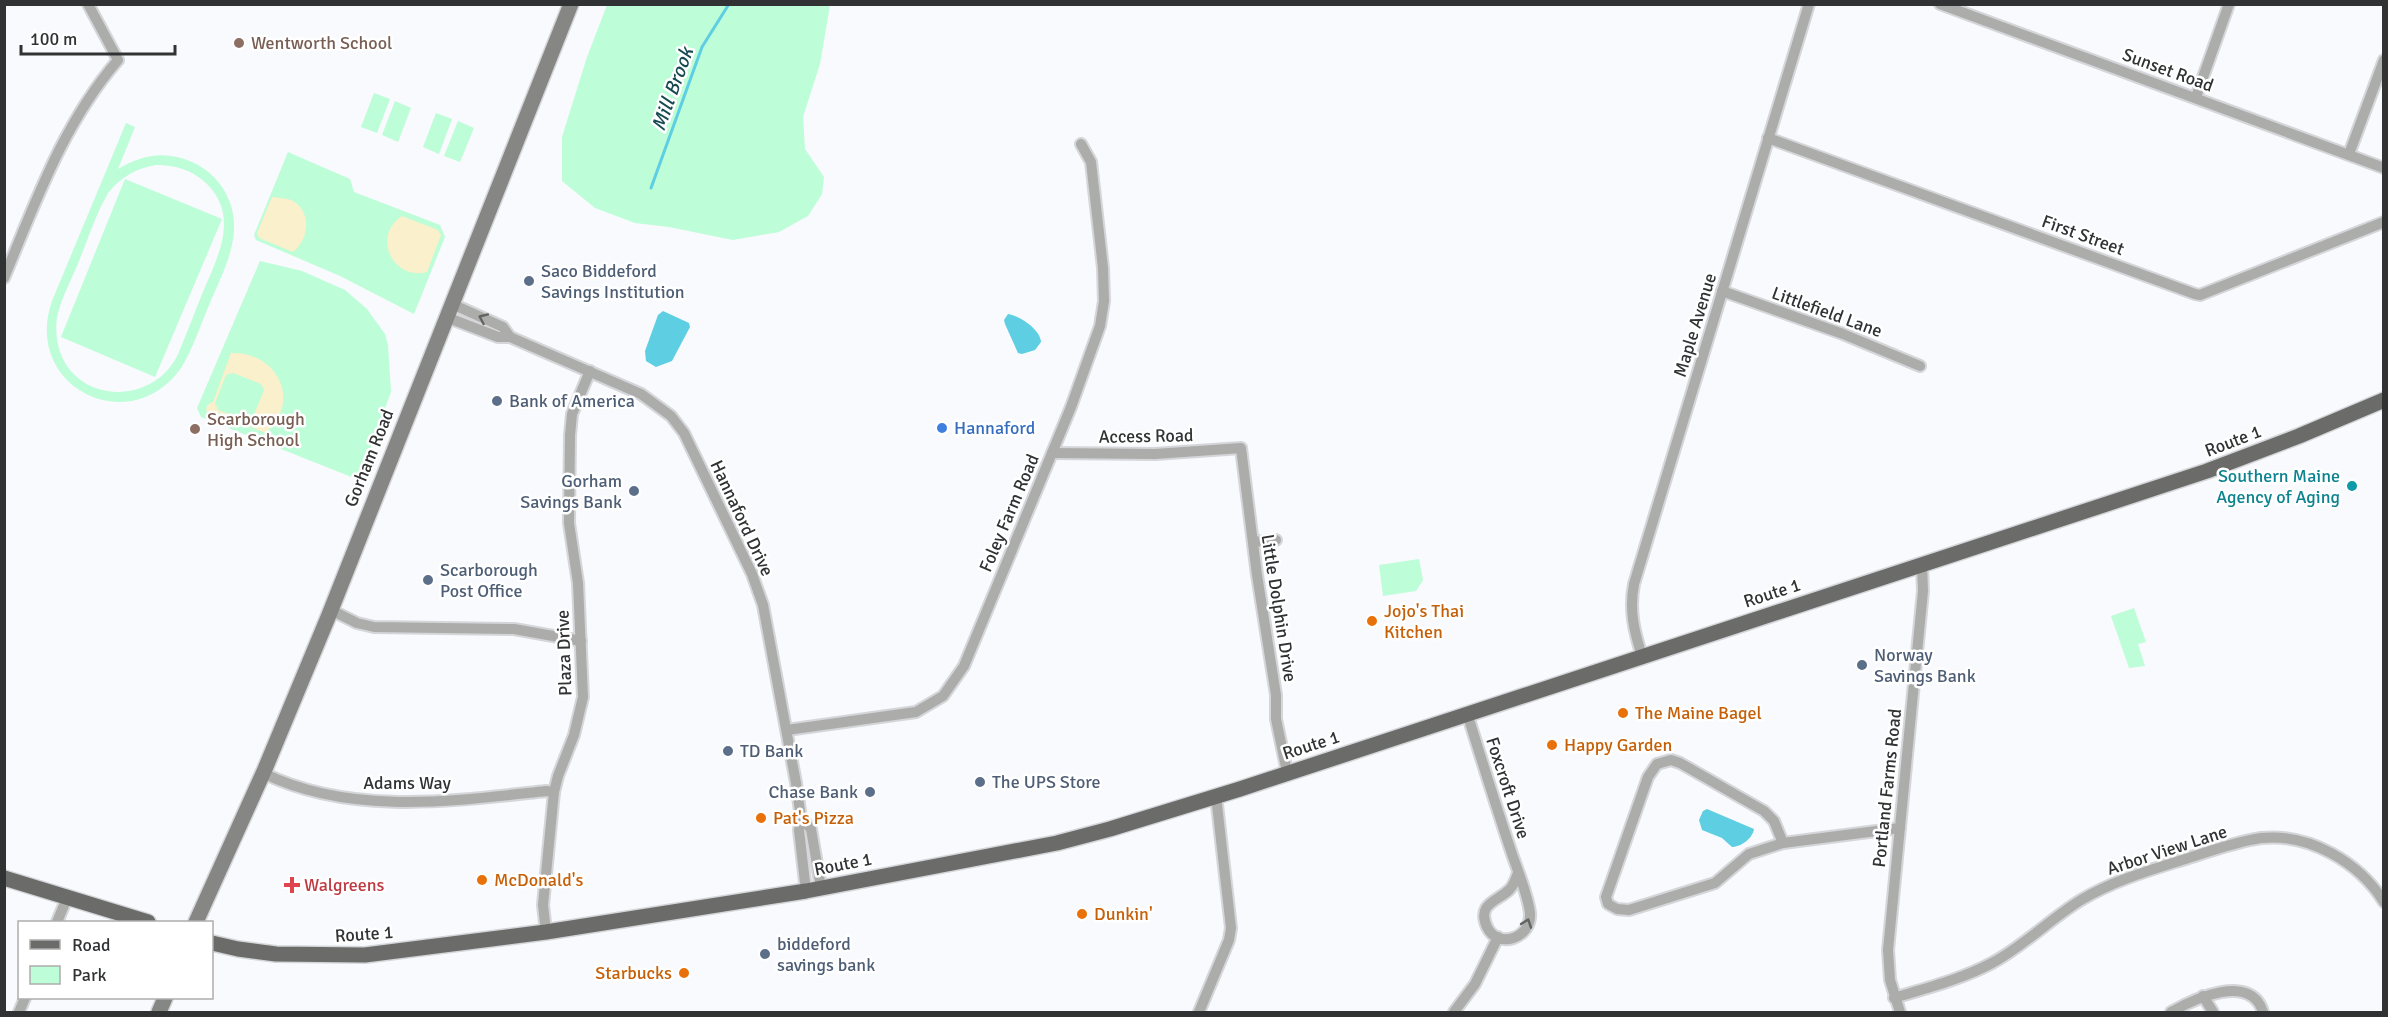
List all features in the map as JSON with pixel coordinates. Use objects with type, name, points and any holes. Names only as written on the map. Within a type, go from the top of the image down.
[{"type":"main road","name":"Gorham Road","points":[[196,921],[263,772],[331,610],[571,4]]},
{"type":"main road","name":"Route 1","points":[[213,943],[276,954],[348,956],[404,951],[546,932],[814,889],[1057,843],[1215,796],[2207,471],[2384,400]]},
{"type":"main road","points":[[4,878],[145,921]]},
{"type":"street","points":[[4,278],[64,139],[96,88],[118,60],[88,4]]},
{"type":"street","name":"Maple Avenue","points":[[1642,656],[1631,612],[1634,584],[1809,4]]},
{"type":"street","name":"Sunset Road","points":[[1940,4],[2384,168]]},
{"type":"street","points":[[2196,97],[2229,4]]},
{"type":"street","points":[[2349,154],[2384,60]]},
{"type":"street","name":"First Street","points":[[1768,138],[2200,295],[2253,276],[2384,222]]},
{"type":"street","name":"Foley Farm Road","points":[[787,730],[907,714],[929,706],[943,696],[957,678],[969,655],[1097,338],[1103,308],[1103,268],[1091,162],[1081,144]]},
{"type":"street","name":"Littlefield Lane","points":[[1722,291],[1843,334],[1920,366]]},
{"type":"street","name":"Hannaford Drive","points":[[449,311],[498,337],[510,338],[590,371],[653,401],[671,416],[684,433],[757,588],[767,624],[787,730],[801,818],[799,830],[814,889]]},
{"type":"street","name":"Plaza Drive","points":[[546,932],[543,905],[554,792],[581,710],[583,686],[577,573],[570,523],[570,435],[572,414],[590,371]]},
{"type":"street","name":"Access Road","points":[[1052,453],[1155,454],[1241,448]]},
{"type":"street","name":"Little Dolphin Drive","points":[[1241,448],[1252,542],[1274,685],[1277,725],[1287,772]]},
{"type":"street","points":[[1252,542],[1276,540]]},
{"type":"street","name":"Portland Farms Road","points":[[1900,1012],[1894,998],[1889,973],[1888,950],[1923,591],[1922,565]]},
{"type":"street","points":[[331,610],[357,623],[374,627],[514,629],[581,641]]},
{"type":"street","name":"Foxcroft Drive","points":[[1467,713],[1530,910],[1529,924],[1523,933],[1506,939],[1498,937]]},
{"type":"street","points":[[1783,843],[1774,821],[1764,811],[1680,763],[1671,760],[1663,761],[1657,764],[1648,777],[1606,897],[1607,902],[1622,911],[1645,907],[1715,883],[1749,854],[1783,843],[1900,828]]},
{"type":"street","name":"Adams Way","points":[[263,772],[289,785],[360,800],[431,802],[554,792]]},
{"type":"street","points":[[1199,1012],[1229,940],[1231,928],[1215,796]]},
{"type":"street","name":"Hannaford Drive","points":[[801,818],[811,829],[814,889]]},
{"type":"street","name":"Arbor View Lane","points":[[1894,998],[1989,965],[2016,948],[2073,905],[2114,882],[2261,838],[2293,840],[2329,852],[2359,872],[2384,902]]},
{"type":"street","points":[[1454,1012],[1475,984],[1498,937],[1490,931],[1486,924],[1486,910],[1492,900],[1510,890],[1518,873]]},
{"type":"street","points":[[57,921],[67,898]]},
{"type":"street","points":[[2171,1012],[2204,996],[2226,992],[2244,993],[2256,1000],[2263,1012]]},
{"type":"street","points":[[2204,996],[2213,1012]]},
{"type":"green space","points":[[607,5],[830,5],[820,64],[803,117],[805,149],[824,177],[822,194],[808,216],[779,232],[733,240],[669,227],[635,223],[595,208],[562,181],[562,137],[587,57]]},
{"type":"green space","points":[[374,93],[390,99],[377,133],[361,127]]},
{"type":"green space","points":[[395,101],[411,108],[398,142],[382,135]]},
{"type":"green space","points":[[436,113],[452,119],[439,154],[423,147]]},
{"type":"green space","points":[[458,121],[474,128],[460,162],[444,156]]},
{"type":"green space","points":[[126,123],[135,127],[118,169],[145,157],[173,156],[202,167],[222,187],[231,207],[234,221],[231,250],[189,353],[181,368],[159,390],[135,400],[109,401],[86,394],[66,379],[52,358],[47,331],[52,301]],"holes":[[[149,166],[177,167],[196,175],[216,196],[222,208],[224,221],[216,261],[179,352],[167,371],[151,384],[132,391],[112,392],[93,387],[76,377],[64,361],[57,336],[56,322],[59,310],[108,193],[118,182],[135,171]]]},
{"type":"green space","points":[[288,152],[350,179],[354,192],[440,225],[445,237],[414,314],[340,276],[256,240],[254,235]]},
{"type":"green space","points":[[125,179],[222,219],[155,377],[61,337]]},
{"type":"green space","points":[[260,261],[302,271],[345,290],[367,309],[385,334],[388,345],[391,392],[359,480],[201,417],[197,408]]},
{"type":"green space","points":[[1419,559],[1423,580],[1416,591],[1383,596],[1379,565]]},
{"type":"green space","points":[[2134,608],[2146,642],[2138,644],[2145,666],[2129,668],[2111,616]]},
{"type":"sand","points":[[272,197],[291,200],[303,211],[305,232],[303,240],[293,252],[259,238],[257,233]]},
{"type":"sand","points":[[402,216],[438,230],[441,235],[427,272],[415,273],[404,270],[390,255],[387,245],[388,234]]},
{"type":"sand","points":[[231,353],[261,360],[272,369],[280,381],[283,394],[282,407],[276,421],[265,433],[219,413],[212,415],[206,411],[207,405],[213,402]],"holes":[[[233,373],[261,384],[264,390],[253,417],[246,420],[218,410],[215,403],[226,375]]]},
{"type":"water","points":[[663,311],[689,323],[690,327],[672,361],[656,367],[646,361],[645,351],[658,315]]},
{"type":"water","points":[[1008,314],[1023,320],[1037,332],[1041,342],[1035,350],[1018,353],[1005,324],[1004,320]]},
{"type":"water","points":[[1707,809],[1754,829],[1751,836],[1743,844],[1732,847],[1722,838],[1702,830],[1699,820],[1703,811]]},
{"type":"waterway","name":"Mill Brook","points":[[651,188],[702,47],[729,4]]},
{"type":"place","name":"Wentworth School","points":[[239,43]]},
{"type":"place","name":"Saco Biddeford Savings Institution","points":[[529,281]]},
{"type":"place","name":"Bank of America","points":[[497,401]]},
{"type":"place","name":"Hannaford","points":[[942,428]]},
{"type":"place","name":"Scarborough High School","points":[[195,429]]},
{"type":"place","name":"Southern Maine Agency of Aging","points":[[2352,486]]},
{"type":"place","name":"Gorham Savings Bank","points":[[634,491]]},
{"type":"place","name":"Scarborough Post Office","points":[[428,580]]},
{"type":"place","name":"Jojo's Thai Kitchen","points":[[1372,621]]},
{"type":"place","name":"Norway Savings Bank","points":[[1862,665]]},
{"type":"place","name":"The Maine Bagel","points":[[1623,713]]},
{"type":"place","name":"Happy Garden","points":[[1552,745]]},
{"type":"place","name":"TD Bank","points":[[728,751]]},
{"type":"place","name":"The UPS Store","points":[[980,782]]},
{"type":"place","name":"Chase Bank","points":[[870,792]]},
{"type":"place","name":"Pat's Pizza","points":[[761,818]]},
{"type":"place","name":"McDonald's","points":[[482,880]]},
{"type":"place","name":"Walgreens","points":[[292,885]]},
{"type":"place","name":"Dunkin'","points":[[1082,914]]},
{"type":"place","name":"biddeford savings bank","points":[[765,954]]},
{"type":"place","name":"Starbucks","points":[[684,973]]}]
